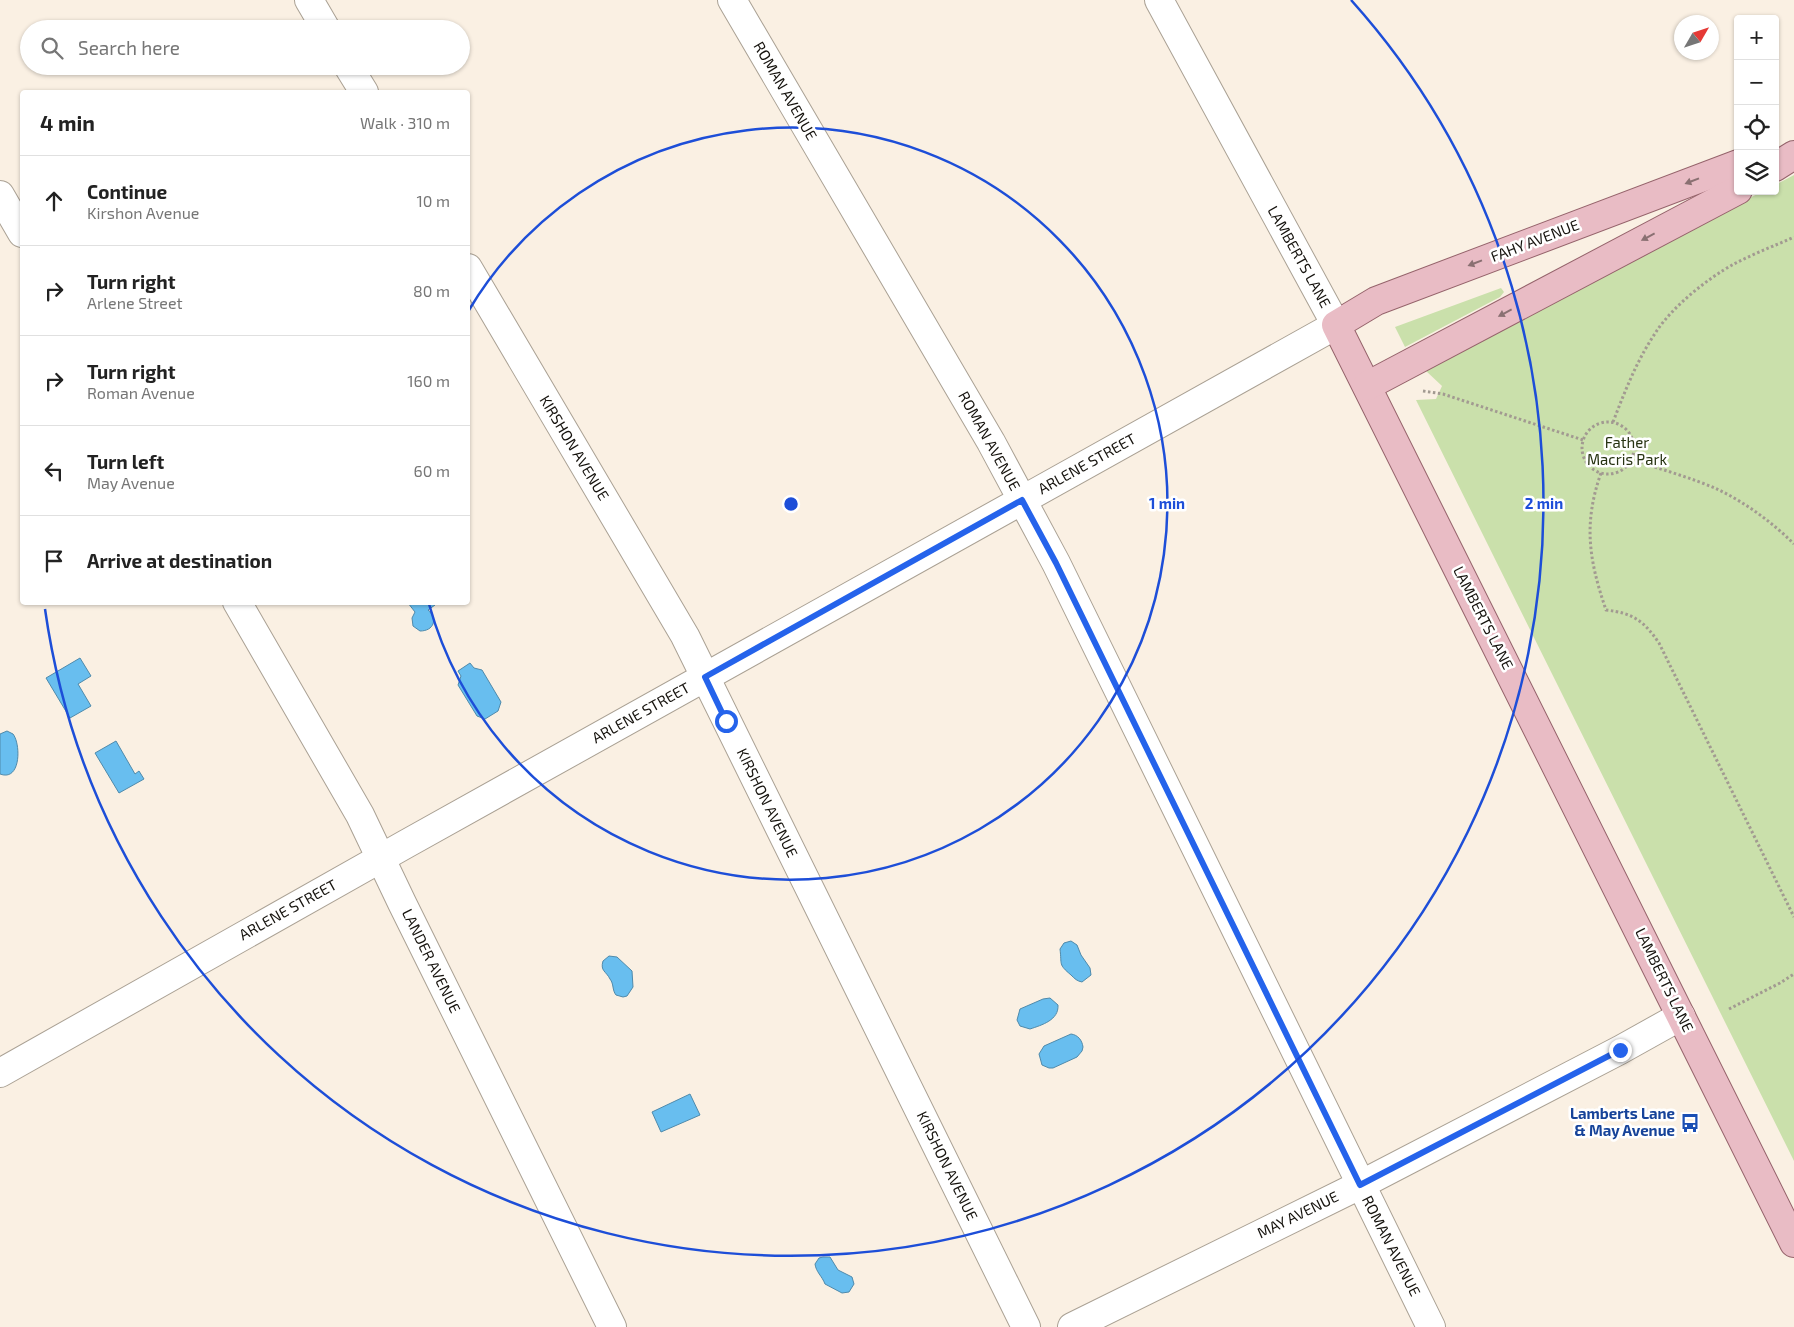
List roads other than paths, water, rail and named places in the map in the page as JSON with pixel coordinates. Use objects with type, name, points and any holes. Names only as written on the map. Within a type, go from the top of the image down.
[{"type":"main road","points":[[1779,151],[1794,146]]},
{"type":"main road","points":[[1779,164],[1794,155]]},
{"type":"main road","name":"FAHY AVENUE","points":[[1336,325],[1376,301],[1734,166]]},
{"type":"main road","points":[[1367,386],[1734,192]]},
{"type":"main road","name":"LAMBERTS LANE","points":[[1336,325],[1794,1243]]},
{"type":"street","points":[[309,0],[321,20]]},
{"type":"street","name":"ROMAN AVENUE","points":[[732,0],[991,442],[1056,563],[1360,1185],[1432,1327]]},
{"type":"street","name":"LAMBERTS LANE","points":[[1159,0],[1336,325]]},
{"type":"street","points":[[354,75],[363,90]]},
{"type":"street","points":[[0,195],[20,230]]},
{"type":"street","name":"KIRSHON AVENUE","points":[[470,271],[685,636],[1026,1327]]},
{"type":"street","name":"ARLENE STREET","points":[[0,1073],[1336,325]]},
{"type":"street","name":"LANDER AVENUE","points":[[239,605],[360,815],[612,1327]]},
{"type":"street","name":"MAY AVENUE","points":[[1072,1327],[1360,1185],[1682,1016]]},
{"type":"water","points":[[410,605],[435,605],[428,610],[434,621],[429,629],[420,631],[413,626],[412,618],[415,612]]},
{"type":"water","points":[[80,658],[91,676],[78,684],[91,706],[70,718],[46,678]]},
{"type":"water","points":[[470,663],[474,668],[482,670],[501,702],[498,711],[485,719],[477,716],[458,685],[461,676],[458,671]]},
{"type":"water","points":[[7,731],[13,734],[16,739],[18,753],[12,773],[7,775],[0,774],[0,734]]},
{"type":"water","points":[[116,741],[135,774],[139,771],[144,779],[119,793],[95,753]]},
{"type":"water","points":[[1071,941],[1077,945],[1090,968],[1091,975],[1082,982],[1074,978],[1061,964],[1060,949],[1064,943]]},
{"type":"water","points":[[609,956],[617,957],[632,971],[633,987],[627,996],[616,995],[611,981],[603,969],[603,961]]},
{"type":"water","points":[[1050,998],[1058,1005],[1058,1010],[1053,1018],[1044,1024],[1030,1029],[1020,1026],[1017,1020],[1020,1009]]},
{"type":"water","points":[[1071,1034],[1081,1040],[1083,1047],[1077,1057],[1053,1068],[1042,1065],[1039,1054],[1044,1046]]},
{"type":"water","points":[[690,1094],[700,1115],[661,1132],[652,1112]]},
{"type":"water","points":[[830,1257],[838,1270],[852,1277],[854,1284],[849,1292],[842,1293],[825,1284],[815,1264],[819,1258]]},
{"type":"place","name":"Lamberts Lane & May Avenue","points":[[1690,1123]]},
{"type":"park label","name":"Father Macris Park","points":[[1627,452]]}]
